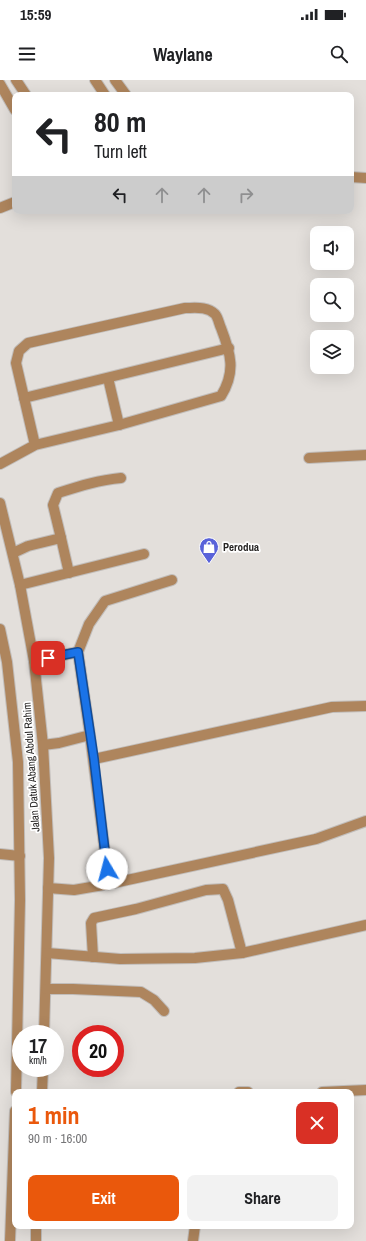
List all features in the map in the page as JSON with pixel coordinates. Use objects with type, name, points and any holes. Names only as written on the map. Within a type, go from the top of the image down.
[{"type":"street","points":[[16,80],[24,92]]},
{"type":"street","points":[[96,80],[104,92]]},
{"type":"street","points":[[115,80],[124,92]]},
{"type":"street","points":[[0,84],[12,105]]},
{"type":"street","points":[[354,177],[366,178]]},
{"type":"street","points":[[0,208],[12,203]]},
{"type":"street","points":[[0,464],[35,445],[119,425],[221,396],[227,386],[231,368],[229,348],[215,314],[204,308],[185,308],[28,344],[20,350],[16,363],[35,445]]},
{"type":"street","points":[[24,398],[229,348]]},
{"type":"street","points":[[108,378],[119,425]]},
{"type":"street","points":[[309,458],[366,455]]},
{"type":"street","points":[[69,573],[53,505],[58,493],[84,484],[121,478]]},
{"type":"street","name":"Jalan Datuk Abang Abdul Rahim","points":[[0,503],[13,553],[34,661],[44,745],[49,858],[44,1025]]},
{"type":"street","points":[[13,553],[28,546],[61,538]]},
{"type":"street","points":[[20,586],[144,554]]},
{"type":"street","points":[[109,884],[94,759],[78,652],[89,624],[105,601],[172,580]]},
{"type":"street","name":"Jalan Datuk Abang Abdul Rahim","points":[[0,629],[6,662],[18,762],[20,900],[16,1089]]},
{"type":"street","points":[[34,661],[78,652]]},
{"type":"street","points":[[94,759],[332,707],[366,706]]},
{"type":"street","points":[[44,745],[59,744],[90,735]]},
{"type":"street","points":[[48,888],[74,890],[109,884],[316,839],[366,821]]},
{"type":"street","points":[[0,854],[20,856]]},
{"type":"street","points":[[93,957],[91,923],[94,918],[136,909],[206,890],[223,889],[228,900],[242,953]]},
{"type":"street","points":[[47,953],[120,959],[195,958],[242,953],[366,925]]},
{"type":"street","points":[[46,990],[73,989],[141,992],[154,1000],[164,1011]]},
{"type":"street","points":[[42,1089],[43,1077]]},
{"type":"street","points":[[354,1091],[366,1090]]},
{"type":"street","points":[[10,1241],[12,1189]]},
{"type":"street","points":[[36,1229],[36,1241]]},
{"type":"street","points":[[193,1241],[195,1229]]},
{"type":"place","name":"Perodua","points":[[209,564]]},
{"type":"route","points":[[48,658],[78,652],[94,759],[107,869]]}]
